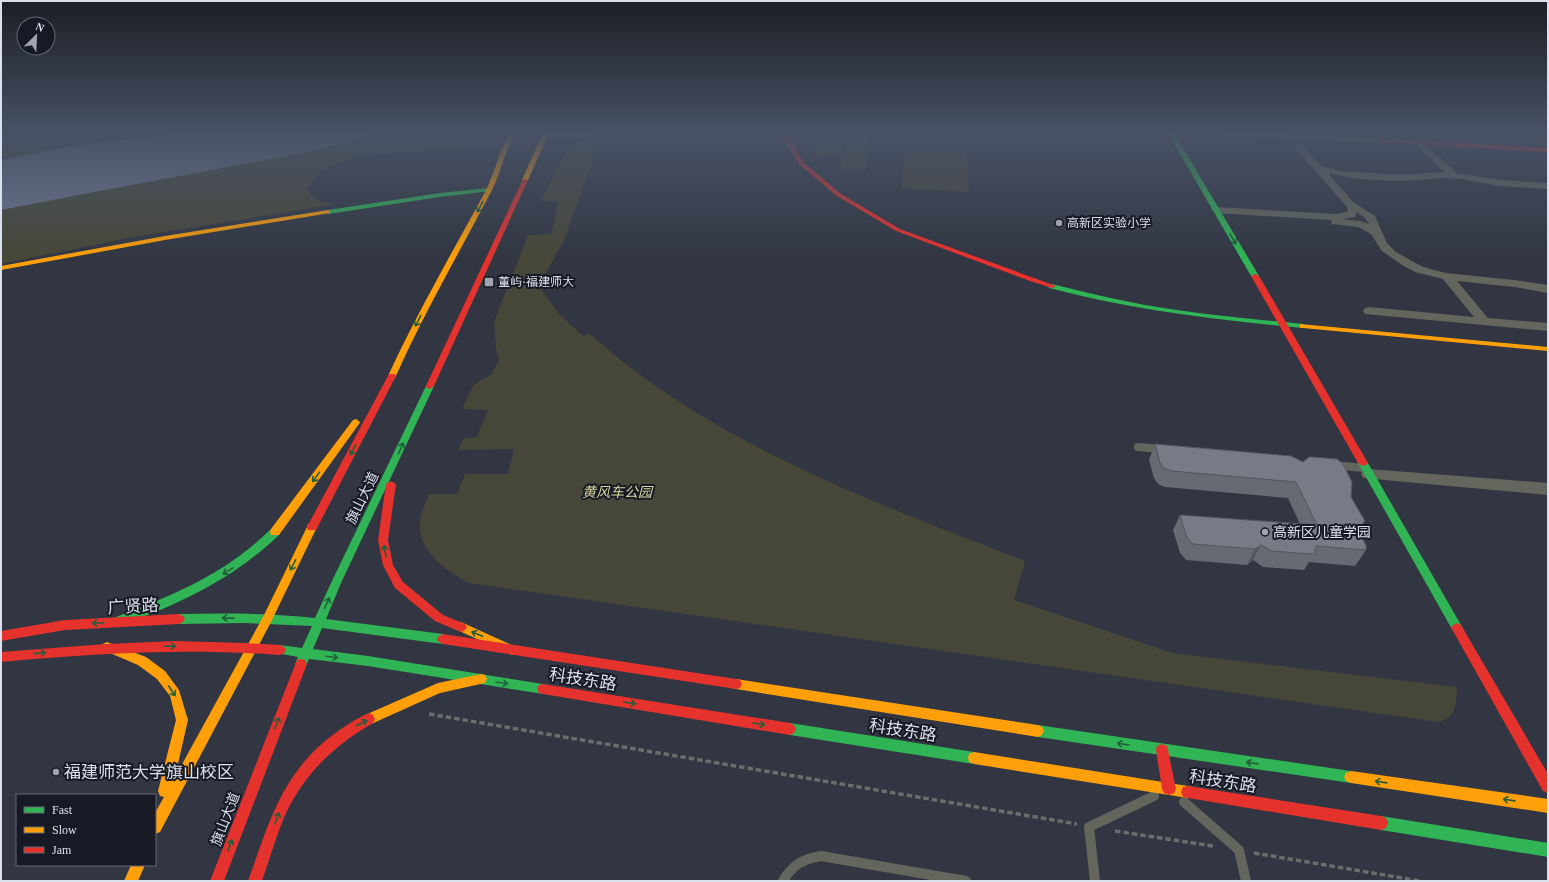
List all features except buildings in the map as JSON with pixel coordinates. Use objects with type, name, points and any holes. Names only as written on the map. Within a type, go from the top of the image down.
[{"type":"main road","name":"旗山大道","points":[[156,825],[252,648],[293,564],[397,366],[411,334],[489,190],[495,174]]},
{"type":"main road","name":"旗山大道","points":[[217,881],[277,722],[318,622],[393,466],[528,174]]},
{"type":"main road","points":[[814,174],[839,195],[898,230],[1032,280],[1083,294],[1180,313],[1548,349]]},
{"type":"main road","points":[[1195,174],[1368,471],[1548,787]]},
{"type":"main road","points":[[1,268],[147,240],[440,195],[489,190]]},
{"type":"main road","points":[[114,622],[152,608],[202,585],[226,572],[259,549],[290,514],[397,366]]},
{"type":"main road","points":[[393,466],[383,540],[388,565],[399,585],[439,618],[512,650]]},
{"type":"main road","name":"广贤路","points":[[1,636],[65,626],[114,622],[198,618],[267,619]]},
{"type":"main road","name":"科技东路","points":[[267,619],[318,622],[378,629],[1162,750],[1548,806]]},
{"type":"main road","points":[[1,657],[107,647],[205,645],[252,648]]},
{"type":"main road","points":[[107,647],[142,660],[161,675],[175,694],[182,720],[156,825]]},
{"type":"main road","name":"科技东路","points":[[252,648],[368,661],[1548,850]]},
{"type":"main road","points":[[255,881],[281,808],[301,774],[324,749],[352,728],[391,708],[438,688],[481,680]]},
{"type":"main road","points":[[1162,750],[1169,789]]},
{"type":"main road","points":[[131,881],[138,866]]},
{"type":"street","points":[[1217,213],[1343,217],[1351,215],[1353,208],[1324,174]]},
{"type":"street","points":[[1342,174],[1400,178],[1439,174]]},
{"type":"street","points":[[1443,174],[1500,183],[1548,186]]},
{"type":"street","points":[[1335,187],[1358,176]]},
{"type":"street","points":[[1350,204],[1370,216],[1383,245],[1400,259],[1428,272],[1447,277],[1503,282],[1548,289]]},
{"type":"street","points":[[1217,213],[1354,223],[1366,226],[1376,232]]},
{"type":"street","points":[[1447,277],[1484,321]]},
{"type":"street","points":[[1369,311],[1548,327]]},
{"type":"street","points":[[1368,471],[1548,489]]},
{"type":"lane","points":[[1138,447],[1169,450]]},
{"type":"lane","points":[[1326,464],[1368,471]]},
{"type":"lane","points":[[1095,881],[1089,826],[1169,789],[1239,850],[1246,881]]},
{"type":"lane","points":[[783,881],[794,866],[804,858],[821,856],[966,881]]},
{"type":"path","points":[[423,713],[1420,881]]},
{"type":"green space","points":[[1,174],[319,174],[306,190],[319,201],[337,204],[134,237],[1,264]]},
{"type":"green space","name":"黄风车公园","points":[[555,174],[587,174],[564,240],[539,286],[559,314],[583,336],[590,334],[637,373],[688,407],[741,438],[797,467],[911,516],[1025,561],[1014,600],[1172,653],[1457,687],[1456,704],[1452,714],[1444,720],[1438,722],[469,583],[460,578],[443,566],[428,551],[420,532],[422,511],[429,494],[457,494],[465,474],[508,474],[514,449],[458,450],[464,438],[477,437],[488,410],[462,409],[473,386],[491,375],[499,360],[496,348],[494,322],[528,235],[551,234],[559,201],[541,201]]},
{"type":"green space","points":[[903,174],[968,174],[969,192],[902,188]]},
{"type":"water","points":[[1,174],[190,174],[80,195],[1,210]]},
{"type":"traffic: fast","points":[[1195,174],[1255,276]]},
{"type":"traffic: fast","points":[[328,212],[440,195],[489,190]]},
{"type":"traffic: fast","points":[[1052,286],[1145,307],[1240,320],[1303,326]]},
{"type":"traffic: fast","points":[[301,664],[336,583],[430,386]]},
{"type":"traffic: fast","points":[[1363,463],[1457,628]]},
{"type":"traffic: fast","points":[[115,622],[180,596],[221,575],[258,548],[275,532]]},
{"type":"traffic: fast","points":[[179,619],[278,619],[344,625],[443,639]]},
{"type":"traffic: fast","points":[[280,650],[368,661],[543,689]]},
{"type":"traffic: fast","points":[[790,729],[974,758]]},
{"type":"traffic: fast","points":[[1038,731],[1351,777]]},
{"type":"traffic: fast","points":[[1381,823],[1548,850]]},
{"type":"traffic: slow","points":[[392,376],[411,334],[489,190],[495,174]]},
{"type":"traffic: slow","points":[[525,180],[528,174]]},
{"type":"traffic: slow","points":[[1,268],[165,238],[328,212]]},
{"type":"traffic: slow","points":[[1303,326],[1548,349]]},
{"type":"traffic: slow","points":[[275,532],[356,422]]},
{"type":"traffic: slow","points":[[156,825],[267,619],[312,527]]},
{"type":"traffic: slow","points":[[461,627],[512,650]]},
{"type":"traffic: slow","points":[[107,647],[142,661],[161,675],[175,694],[182,720],[165,791]]},
{"type":"traffic: slow","points":[[369,719],[438,688],[481,679]]},
{"type":"traffic: slow","points":[[736,684],[1038,731]]},
{"type":"traffic: slow","points":[[974,758],[1188,792]]},
{"type":"traffic: slow","points":[[1351,777],[1548,806]]},
{"type":"traffic: slow","points":[[131,881],[138,866]]},
{"type":"traffic: jam","points":[[814,174],[839,195],[898,230],[1052,286]]},
{"type":"traffic: jam","points":[[430,386],[525,180]]},
{"type":"traffic: jam","points":[[1255,276],[1363,463]]},
{"type":"traffic: jam","points":[[312,527],[392,376]]},
{"type":"traffic: jam","points":[[391,484],[383,540],[388,565],[399,585],[439,618],[461,627]]},
{"type":"traffic: jam","points":[[1,636],[65,625],[179,619]]},
{"type":"traffic: jam","points":[[1457,628],[1548,787]]},
{"type":"traffic: jam","points":[[443,639],[736,684]]},
{"type":"traffic: jam","points":[[1,657],[106,648],[175,646],[245,647],[280,650]]},
{"type":"traffic: jam","points":[[217,881],[301,664]]},
{"type":"traffic: jam","points":[[543,689],[790,729]]},
{"type":"traffic: jam","points":[[255,881],[277,818],[288,794],[306,768],[317,756],[341,736],[369,719]]},
{"type":"traffic: jam","points":[[1162,750],[1169,789]]},
{"type":"traffic: jam","points":[[1188,792],[1381,823]]},
{"type":"place","name":"高新区实验小学","points":[[1059,223]]},
{"type":"place","name":"董屿·福建师大","points":[[489,282]]},
{"type":"place","name":"高新区儿童学园","points":[[1265,532]]},
{"type":"place","name":"福建师范大学旗山校区","points":[[56,772]]}]
